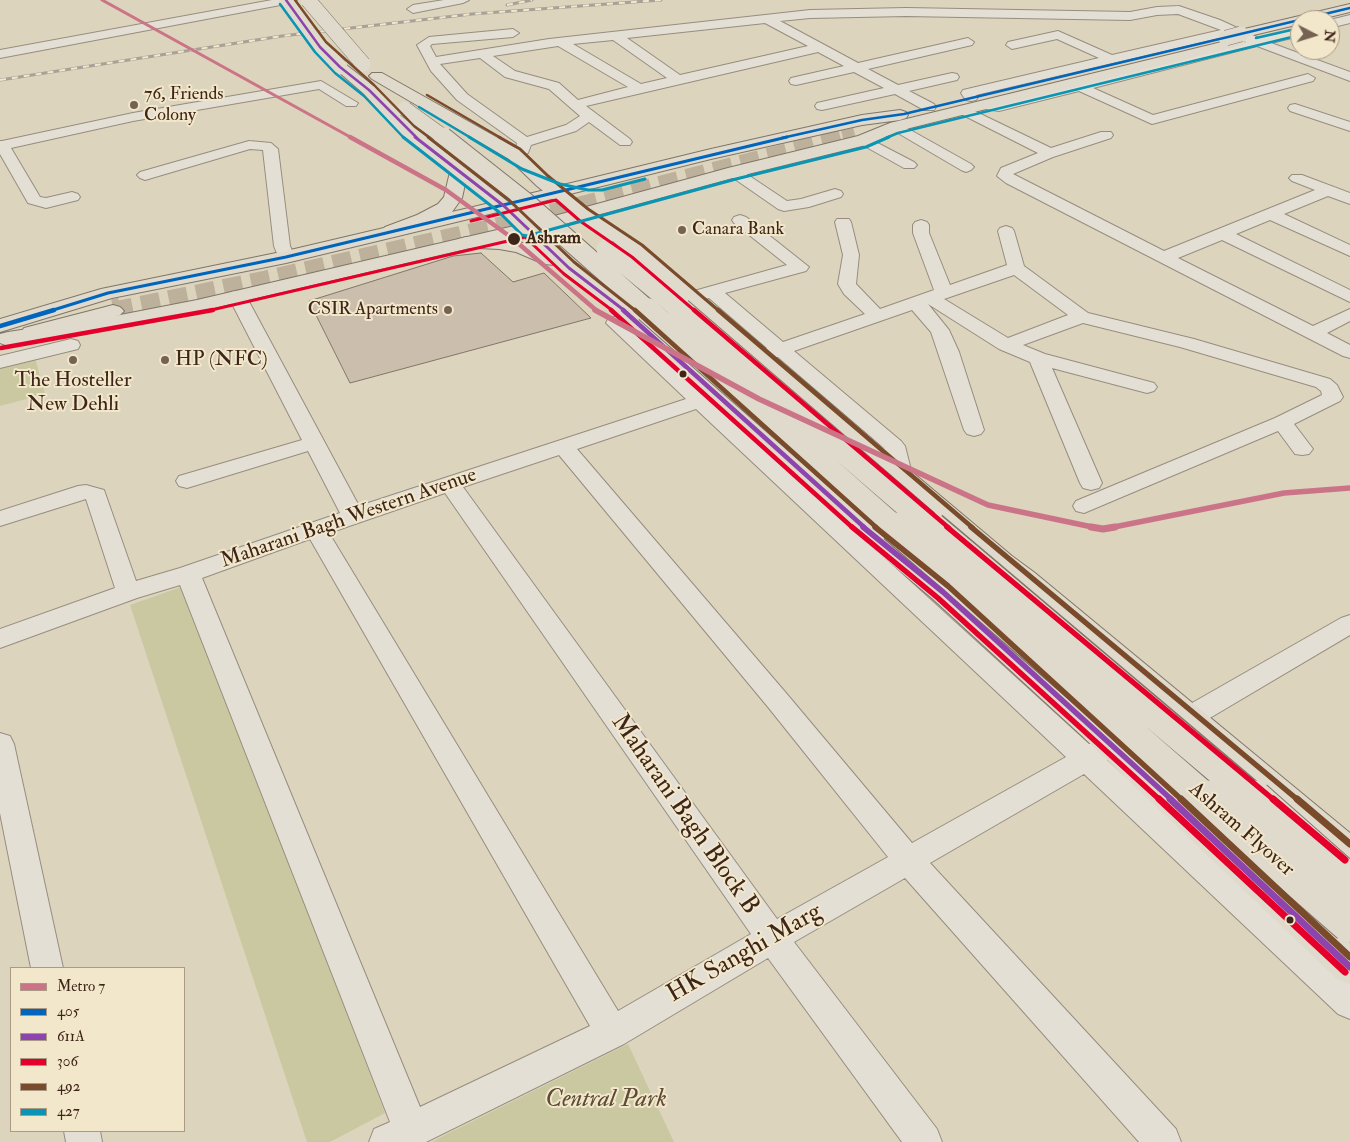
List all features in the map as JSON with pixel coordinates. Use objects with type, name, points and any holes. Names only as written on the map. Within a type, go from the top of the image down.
[{"type":"main road","points":[[286,0],[320,46],[340,67],[448,115],[522,153],[562,177],[589,183],[601,183]]},
{"type":"main road","points":[[308,0],[363,64],[373,83],[409,132],[504,206],[616,314],[866,529],[944,592],[1350,967]]},
{"type":"main road","points":[[6,332],[120,321],[466,244],[584,214],[734,172],[900,120],[929,107],[980,102],[1350,8]]},
{"type":"main road","points":[[6,332],[108,293],[286,257],[601,183],[711,154],[862,120],[900,120],[1290,29]]},
{"type":"main road","points":[[373,83],[412,107]]},
{"type":"main road","name":"Ashram Flyover","points":[[412,107],[474,143],[685,314],[866,471],[1266,810],[1350,884]]},
{"type":"main road","name":"Ashram Flyover","points":[[412,107],[456,146],[529,205],[847,486],[1350,924]]},
{"type":"main road","points":[[459,171],[522,153]]},
{"type":"main road","points":[[522,153],[543,182],[584,214],[638,251],[684,291],[771,353],[902,478],[1342,848],[1263,886]]},
{"type":"main road","points":[[386,233],[424,219],[445,208],[453,198],[459,171]]},
{"type":"main road","points":[[638,251],[627,210],[641,198]]},
{"type":"main road","points":[[466,244],[499,243],[521,247],[569,268],[638,251]]},
{"type":"main road","points":[[616,314],[684,291]]},
{"type":"main road","points":[[6,332],[111,307]]},
{"type":"street","points":[[0,54],[252,3],[291,0]]},
{"type":"street","points":[[416,5],[463,0]]},
{"type":"street","points":[[691,15],[788,6]]},
{"type":"street","points":[[432,62],[481,53],[614,35],[769,20],[810,14],[906,12],[1130,16],[1157,10],[1179,10],[1350,77]]},
{"type":"street","points":[[584,27],[662,18]]},
{"type":"street","points":[[769,20],[929,107]]},
{"type":"street","points":[[1048,154],[968,93],[1232,31]]},
{"type":"street","points":[[527,32],[426,42],[423,45],[432,62],[462,97],[517,135],[522,153],[572,128],[589,116]]},
{"type":"street","points":[[980,102],[999,107],[1290,34]]},
{"type":"street","points":[[614,35],[678,79]]},
{"type":"street","points":[[1012,45],[1058,35],[1110,59]]},
{"type":"street","points":[[561,42],[638,88]]},
{"type":"street","points":[[796,81],[968,42]]},
{"type":"street","points":[[577,104],[638,88],[818,48]]},
{"type":"street","points":[[481,53],[510,74],[554,86],[589,116],[625,142]]},
{"type":"street","points":[[822,106],[952,77]]},
{"type":"street","points":[[1133,126],[1308,78]]},
{"type":"street","points":[[72,197],[46,202],[34,200],[1,145],[133,117],[321,85],[351,103]]},
{"type":"street","points":[[1081,88],[1152,120]]},
{"type":"street","points":[[1295,108],[1350,127]]},
{"type":"street","points":[[900,120],[966,167]]},
{"type":"street","points":[[855,135],[909,165]]},
{"type":"street","points":[[1106,135],[1048,154],[1006,171],[1005,176],[1350,352]]},
{"type":"street","points":[[145,175],[249,145],[266,146],[271,149],[282,246],[286,257]]},
{"type":"street","points":[[734,172],[772,199],[786,206]]},
{"type":"street","points":[[1297,178],[1350,199]]},
{"type":"street","points":[[1165,257],[1326,191]]},
{"type":"street","points":[[684,291],[713,292],[800,267],[740,220],[835,194]]},
{"type":"street","points":[[1270,214],[1350,251]]},
{"type":"street","points":[[843,222],[851,255],[847,284],[850,290],[877,316]]},
{"type":"street","points":[[921,225],[930,298],[940,330],[950,352],[974,430]]},
{"type":"street","points":[[1006,231],[1016,268],[1082,317],[1187,343],[1323,383],[1330,389],[1333,396],[1282,422],[1084,506]]},
{"type":"street","points":[[1221,233],[1350,298]]},
{"type":"street","points":[[713,292],[771,353],[1016,268]]},
{"type":"street","points":[[237,296],[352,516]]},
{"type":"street","points":[[930,298],[1006,345],[1038,358],[1146,387]]},
{"type":"street","points":[[616,314],[698,402],[1091,756],[1350,1003]]},
{"type":"street","points":[[1313,332],[1350,314]]},
{"type":"street","points":[[1006,345],[1082,317]]},
{"type":"street","points":[[0,362],[71,345]]},
{"type":"street","points":[[1038,358],[1091,483]]},
{"type":"street","name":"Maharani Bagh Western Avenue","points":[[0,639],[128,592],[188,574],[352,516],[698,402]]},
{"type":"street","points":[[1282,422],[1302,449]]},
{"type":"street","points":[[187,481],[313,443]]},
{"type":"street","points":[[564,447],[778,700],[908,860],[1163,1142]]},
{"type":"street","name":"Maharani Bagh Block B","points":[[450,484],[772,938],[924,1142]]},
{"type":"street","points":[[0,520],[78,493],[86,492],[96,495],[128,592]]},
{"type":"street","points":[[315,529],[612,1032]]},
{"type":"street","points":[[188,574],[399,1136]]},
{"type":"street","points":[[1188,718],[1350,624]]},
{"type":"street","points":[[0,744],[47,967]]},
{"type":"street","name":"HK Sanghi Marg","points":[[399,1136],[612,1032],[772,938],[1091,756]]},
{"type":"green space","points":[[34,354],[45,394],[0,406],[0,362]]},
{"type":"green space","points":[[184,586],[385,1113],[330,1142],[307,1142],[130,605]]},
{"type":"green space","name":"Central Park","points":[[628,1044],[674,1142],[432,1142],[443,1136]]},
{"type":"building","name":"CSIR Apartments","points":[[481,253],[513,282],[544,273],[591,318],[350,383],[309,301],[453,256]]},
{"type":"tunnel","points":[[843,138],[855,135]]},
{"type":"tunnel","points":[[116,311],[266,280],[514,223],[848,137]]},
{"type":"railway","points":[[507,5],[532,0]]},
{"type":"railway","points":[[0,80],[282,36],[472,14],[661,0]]},
{"type":"metro line","name":"7","points":[[102,0],[446,190],[512,238],[598,312],[759,399],[988,505],[1103,529],[1284,493],[1350,488]]},
{"type":"transit line","name":"611A","points":[[286,0],[320,47],[340,67],[369,90],[409,132],[504,206],[569,268],[617,304],[866,529],[943,592],[1092,726],[1350,967]]},
{"type":"transit line","name":"492","points":[[295,0],[326,42],[374,85],[414,126],[509,200],[574,262],[622,298],[871,523],[948,586],[1097,721],[1350,957]]},
{"type":"transit line","name":"427","points":[[280,4],[315,52],[335,73],[364,96],[404,138],[499,212],[522,235],[527,236],[736,179],[866,147],[898,133],[1290,37]]},
{"type":"transit line","name":"405","points":[[0,326],[108,293],[286,257],[601,183],[711,154],[862,120],[904,114],[1350,8]]},
{"type":"transit line","name":"427","points":[[1256,38],[1290,30]]},
{"type":"transit line","name":"492","points":[[427,95],[520,149],[548,176],[588,209],[642,245],[1007,557],[1030,574],[1350,844]]},
{"type":"transit line","name":"427","points":[[419,107],[522,169],[560,184],[588,190],[602,190],[645,179]]},
{"type":"transit line","name":"306","points":[[471,221],[556,200],[580,221],[632,257],[997,569],[1020,586],[1345,860]]},
{"type":"transit line","name":"306","points":[[1,348],[198,313],[525,237],[564,274],[612,310],[861,535],[938,598],[1087,732],[1345,972]]},
{"type":"place","name":"76, Friends Colony","points":[[134,105]]},
{"type":"place","name":"Canara Bank","points":[[682,230]]},
{"type":"place","name":"Ashram","points":[[514,239]]},
{"type":"place","name":"CSIR Apartments","points":[[448,310]]},
{"type":"place","name":"The Hosteller New Dehli","points":[[73,360]]},
{"type":"place","name":"HP (NFC)","points":[[165,360]]}]
